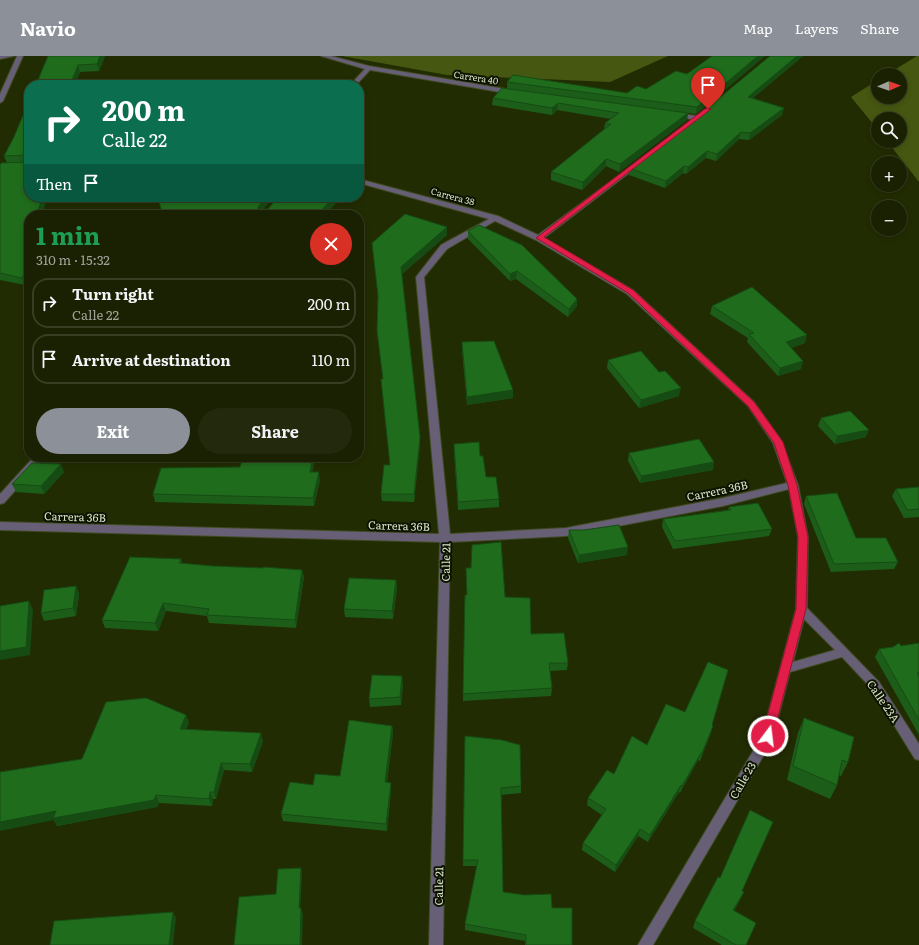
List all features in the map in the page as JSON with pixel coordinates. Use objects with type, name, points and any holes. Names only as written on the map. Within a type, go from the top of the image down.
[{"type":"street","points":[[0,56],[11,56]]},
{"type":"street","points":[[0,101],[20,56]]},
{"type":"street","name":"Carrera 40","points":[[324,56],[368,68],[479,88],[523,93]]},
{"type":"street","points":[[357,80],[368,68]]},
{"type":"street","points":[[667,113],[700,115],[691,122]]},
{"type":"street","points":[[539,238],[647,156]]},
{"type":"street","name":"Carrera 38","points":[[364,182],[495,218],[539,238]]},
{"type":"street","name":"Calle 21","points":[[436,945],[445,538],[420,277],[444,248],[495,218]]},
{"type":"street","name":"Calle 23","points":[[539,238],[630,292],[751,404],[778,442],[793,485],[803,537],[801,609],[768,736],[645,945]]},
{"type":"street","points":[[0,500],[35,462]]},
{"type":"street","name":"Carrera 36B","points":[[0,526],[445,538],[566,532],[723,502],[793,485]]},
{"type":"street","name":"Calle 23A","points":[[801,609],[875,685],[919,755]]},
{"type":"street","points":[[785,669],[844,652]]},
{"type":"green space","points":[[342,56],[668,56],[610,82],[447,75]]},
{"type":"green space","points":[[919,56],[919,182],[907,167],[907,156],[899,156],[892,148],[907,148],[907,112],[871,112],[871,121],[851,97],[871,84],[871,104],[907,104],[907,68],[897,68]]},
{"type":"building","points":[[48,56],[100,56],[97,64],[78,65],[72,80],[38,80]]},
{"type":"building","points":[[712,56],[758,56],[697,107],[507,82],[513,75],[627,93],[637,86],[646,89],[676,71],[687,74]]},
{"type":"building","points":[[770,56],[797,56],[748,97],[784,108],[750,133],[741,132],[717,154],[707,151],[688,167],[684,166],[666,181],[629,168],[701,113]]},
{"type":"building","points":[[502,88],[688,113],[620,164],[606,159],[583,182],[551,172],[611,124],[605,123],[619,113],[558,103],[552,108],[493,98]]},
{"type":"building","points":[[24,113],[24,155],[4,156]]},
{"type":"building","points":[[24,162],[24,202],[41,202],[38,210],[24,210],[24,273],[22,278],[0,273],[1,163]]},
{"type":"building","points":[[159,202],[262,202],[258,209],[268,209],[274,202],[329,202],[322,210],[161,210]]},
{"type":"building","points":[[405,214],[447,227],[401,267],[420,437],[414,494],[381,494],[384,465],[390,465],[381,379],[383,379],[377,331],[378,295],[372,243]]},
{"type":"building","points":[[479,225],[522,245],[577,299],[569,309],[517,271],[510,274],[468,231]]},
{"type":"building","points":[[752,287],[807,335],[786,342],[803,361],[780,368],[749,334],[754,333],[712,306]]},
{"type":"building","points":[[494,341],[513,390],[467,397],[462,342]]},
{"type":"building","points":[[641,351],[659,372],[665,371],[681,388],[641,400],[608,360]]},
{"type":"building","points":[[850,411],[869,430],[837,436],[821,418]]},
{"type":"building","points":[[699,439],[714,462],[641,476],[629,453]]},
{"type":"building","points":[[479,442],[480,456],[483,456],[486,477],[496,477],[499,499],[458,502],[454,444]]},
{"type":"building","points":[[242,462],[312,462],[310,472],[319,472],[313,498],[153,494],[161,468],[240,467]]},
{"type":"building","points":[[32,463],[61,464],[41,486],[12,484]]},
{"type":"building","points":[[919,487],[919,509],[907,510],[896,489]]},
{"type":"building","points":[[837,493],[856,538],[886,538],[898,562],[834,564],[806,496]]},
{"type":"building","points":[[758,503],[772,529],[675,541],[663,519],[731,510],[729,507]]},
{"type":"building","points":[[619,525],[628,547],[579,555],[569,530],[584,530]]},
{"type":"building","points":[[501,542],[505,597],[530,598],[531,634],[564,633],[568,663],[549,663],[552,688],[463,694],[465,595],[467,595],[466,568],[471,568],[472,545]]},
{"type":"building","points":[[130,557],[181,559],[179,563],[212,566],[263,567],[302,570],[295,620],[207,615],[209,609],[163,603],[155,623],[102,620]]},
{"type":"building","points":[[349,578],[396,580],[392,611],[344,609]]},
{"type":"building","points":[[76,586],[73,608],[41,613],[44,590]]},
{"type":"building","points":[[29,601],[26,647],[0,651],[0,606]]},
{"type":"building","points":[[899,643],[901,646],[919,643],[919,673],[917,673],[919,677],[919,720],[879,649],[893,647]]},
{"type":"building","points":[[708,662],[728,670],[712,725],[713,726],[702,753],[650,835],[640,829],[616,865],[583,843],[606,809],[588,798],[607,770],[614,774],[632,736],[647,745],[666,704],[685,712]]},
{"type":"building","points":[[372,675],[402,676],[400,697],[369,699]]},
{"type":"building","points":[[146,698],[186,715],[180,729],[261,733],[250,764],[221,763],[214,792],[210,792],[209,799],[156,795],[154,800],[53,818],[56,811],[0,822],[0,772],[82,759],[106,702]]},
{"type":"building","points":[[804,718],[854,737],[848,762],[842,760],[837,785],[793,766]]},
{"type":"building","points":[[349,720],[392,726],[385,782],[391,783],[386,824],[281,814],[290,782],[313,785],[315,774],[340,776]]},
{"type":"building","points":[[465,736],[502,740],[520,745],[521,786],[501,788],[503,892],[525,895],[551,894],[552,908],[572,908],[572,945],[526,945],[526,935],[465,924],[478,860],[463,860]]},
{"type":"building","points":[[750,810],[773,822],[742,891],[744,892],[733,910],[756,923],[746,945],[736,945],[695,921],[718,877],[720,878]]},
{"type":"building","points":[[301,868],[299,908],[301,908],[300,945],[234,945],[239,897],[276,894],[278,869]]},
{"type":"building","points":[[173,912],[169,945],[50,945],[54,921]]},
{"type":"route","points":[[708,109],[539,238],[630,292],[751,404],[778,442],[793,485],[803,537],[801,609],[768,736]]}]
